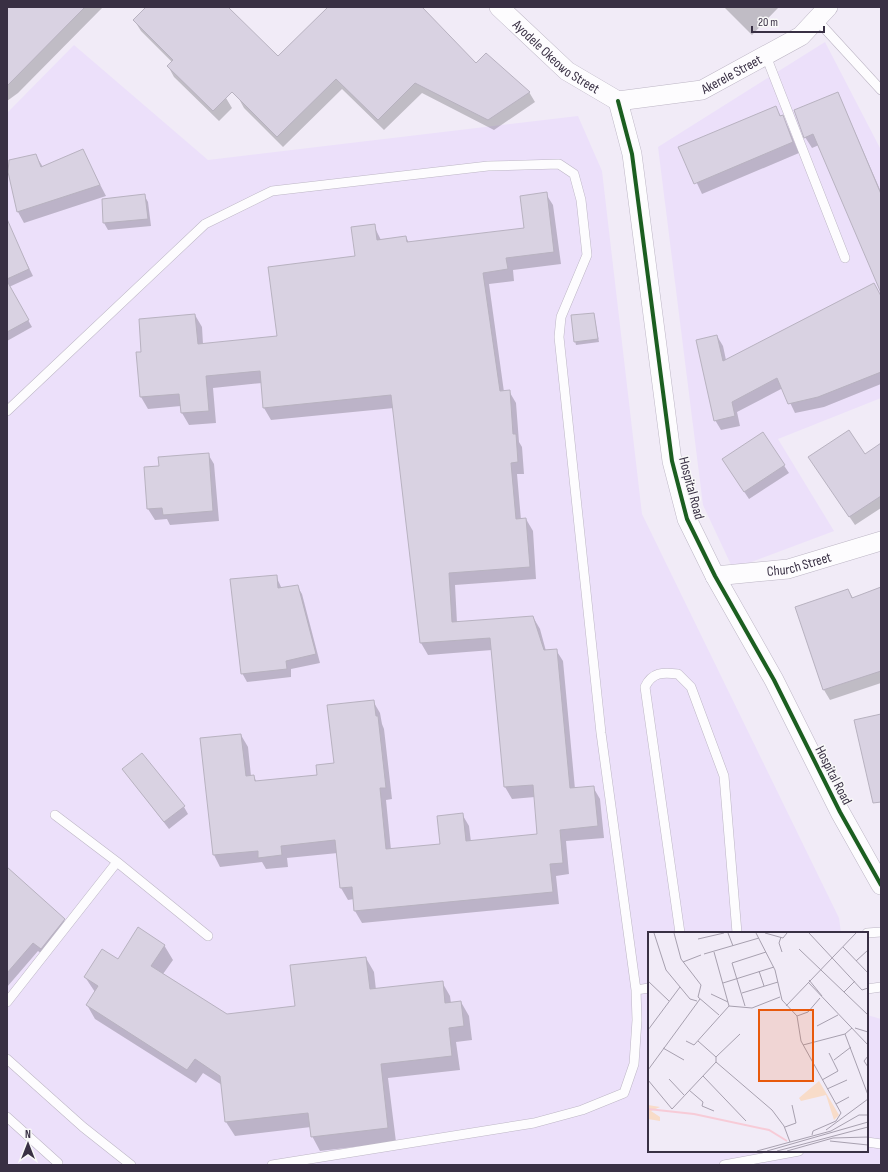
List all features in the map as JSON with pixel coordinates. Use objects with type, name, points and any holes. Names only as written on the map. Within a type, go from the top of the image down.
[{"type":"street","name":"Ayodele Okeowo Street","points":[[499,7],[567,71],[618,101]]},
{"type":"street","name":"Akerele Street","points":[[618,101],[702,90],[801,36],[822,13]]},
{"type":"street","name":"Hospital Road","points":[[618,101],[632,154],[672,461],[687,519],[715,576],[774,680],[840,812],[881,885]]},
{"type":"street","name":"Church Street","points":[[715,576],[788,569],[881,541]]},
{"type":"lane","points":[[822,13],[881,90]]},
{"type":"lane","points":[[766,56],[845,258]]},
{"type":"lane","points":[[7,411],[205,224],[272,191],[488,166],[559,164],[574,174],[581,200],[587,255],[561,316],[559,336],[601,733],[636,990],[637,1020],[634,1064],[624,1093],[582,1110],[534,1123],[272,1165]]},
{"type":"lane","points":[[680,932],[645,687],[652,676],[659,673],[678,674],[691,687],[724,776],[737,932]]},
{"type":"lane","points":[[55,815],[117,862],[208,936]]},
{"type":"lane","points":[[7,1002],[117,862]]},
{"type":"lane","points":[[868,933],[881,932]]},
{"type":"lane","points":[[868,989],[881,987]]},
{"type":"lane","points":[[636,990],[648,988]]},
{"type":"lane","points":[[7,1059],[83,1127],[130,1165]]},
{"type":"lane","points":[[7,1117],[58,1163]]},
{"type":"lane","points":[[868,1142],[881,1144]]},
{"type":"lane","points":[[724,1165],[794,1152]]},
{"type":"shaded area","points":[[825,42],[881,150],[881,398],[778,439],[834,531],[733,569],[703,505],[658,147]]},
{"type":"shaded area","points":[[74,45],[208,160],[578,116],[602,171],[642,514],[839,918],[841,932],[648,932],[648,1152],[868,1152],[868,1015],[881,1019],[881,1165],[7,1165],[7,113]]},
{"type":"building","points":[[7,7],[85,7],[7,86]]},
{"type":"building","points":[[146,7],[228,7],[278,56],[328,7],[422,7],[476,63],[486,53],[530,92],[488,120],[415,83],[378,120],[336,79],[277,137],[232,92],[213,111],[167,66],[173,60],[133,20]]},
{"type":"building","points":[[838,92],[881,194],[881,293],[813,134],[804,138],[794,110]]},
{"type":"building","points":[[776,106],[780,116],[783,115],[793,142],[694,184],[678,147]]},
{"type":"building","points":[[83,149],[100,185],[17,212],[8,172],[9,160],[36,154],[41,167]]},
{"type":"building","points":[[547,192],[554,252],[506,258],[508,269],[483,273],[500,391],[510,390],[513,434],[516,434],[518,462],[511,463],[516,519],[526,518],[530,567],[449,573],[452,622],[533,616],[544,650],[557,649],[570,788],[594,786],[598,826],[560,830],[563,863],[550,864],[553,892],[354,911],[352,887],[340,888],[335,840],[281,846],[282,855],[258,858],[258,851],[213,855],[200,738],[241,734],[246,776],[254,775],[255,781],[317,775],[316,765],[334,763],[327,705],[374,700],[376,716],[378,716],[386,788],[380,788],[386,849],[440,844],[437,816],[463,813],[466,841],[537,834],[533,785],[504,787],[490,638],[420,643],[391,395],[263,408],[260,371],[206,376],[209,411],[181,413],[179,394],[140,397],[136,352],[141,352],[139,319],[195,314],[198,344],[277,336],[268,267],[355,256],[351,227],[375,224],[377,240],[406,236],[407,242],[524,228],[520,196]]},
{"type":"building","points":[[145,194],[148,219],[103,223],[102,199]]},
{"type":"building","points":[[7,219],[29,269],[7,279]]},
{"type":"building","points":[[7,281],[29,320],[7,332]]},
{"type":"building","points":[[874,283],[881,296],[881,372],[818,397],[788,404],[777,378],[732,402],[735,416],[714,421],[696,340],[717,335],[723,361]]},
{"type":"building","points":[[594,313],[598,339],[574,342],[571,315]]},
{"type":"building","points":[[849,430],[865,454],[881,443],[881,496],[849,517],[808,457]]},
{"type":"building","points":[[763,432],[785,465],[744,492],[722,459]]},
{"type":"building","points":[[209,453],[213,511],[163,515],[162,508],[147,509],[144,467],[159,466],[158,457]]},
{"type":"building","points":[[277,575],[278,588],[298,585],[316,654],[286,661],[287,669],[241,674],[230,579]]},
{"type":"building","points":[[881,587],[881,671],[823,690],[795,607],[848,589],[852,598]]},
{"type":"building","points":[[881,714],[881,802],[873,803],[854,720]]},
{"type":"building","points":[[142,753],[185,806],[164,822],[122,769]]},
{"type":"building","points":[[7,867],[65,919],[41,949],[33,943],[7,973]]},
{"type":"building","points":[[138,927],[165,945],[151,966],[227,1014],[295,1006],[290,965],[366,957],[370,989],[443,981],[445,1003],[461,1001],[464,1026],[449,1028],[452,1056],[381,1064],[388,1128],[311,1137],[308,1113],[225,1122],[220,1076],[195,1059],[187,1070],[86,1005],[98,986],[84,977],[102,949],[118,959]]},
{"type":"cycle path","points":[[618,101],[632,154],[672,461],[687,519],[715,576],[774,680],[840,812],[881,885]]}]
